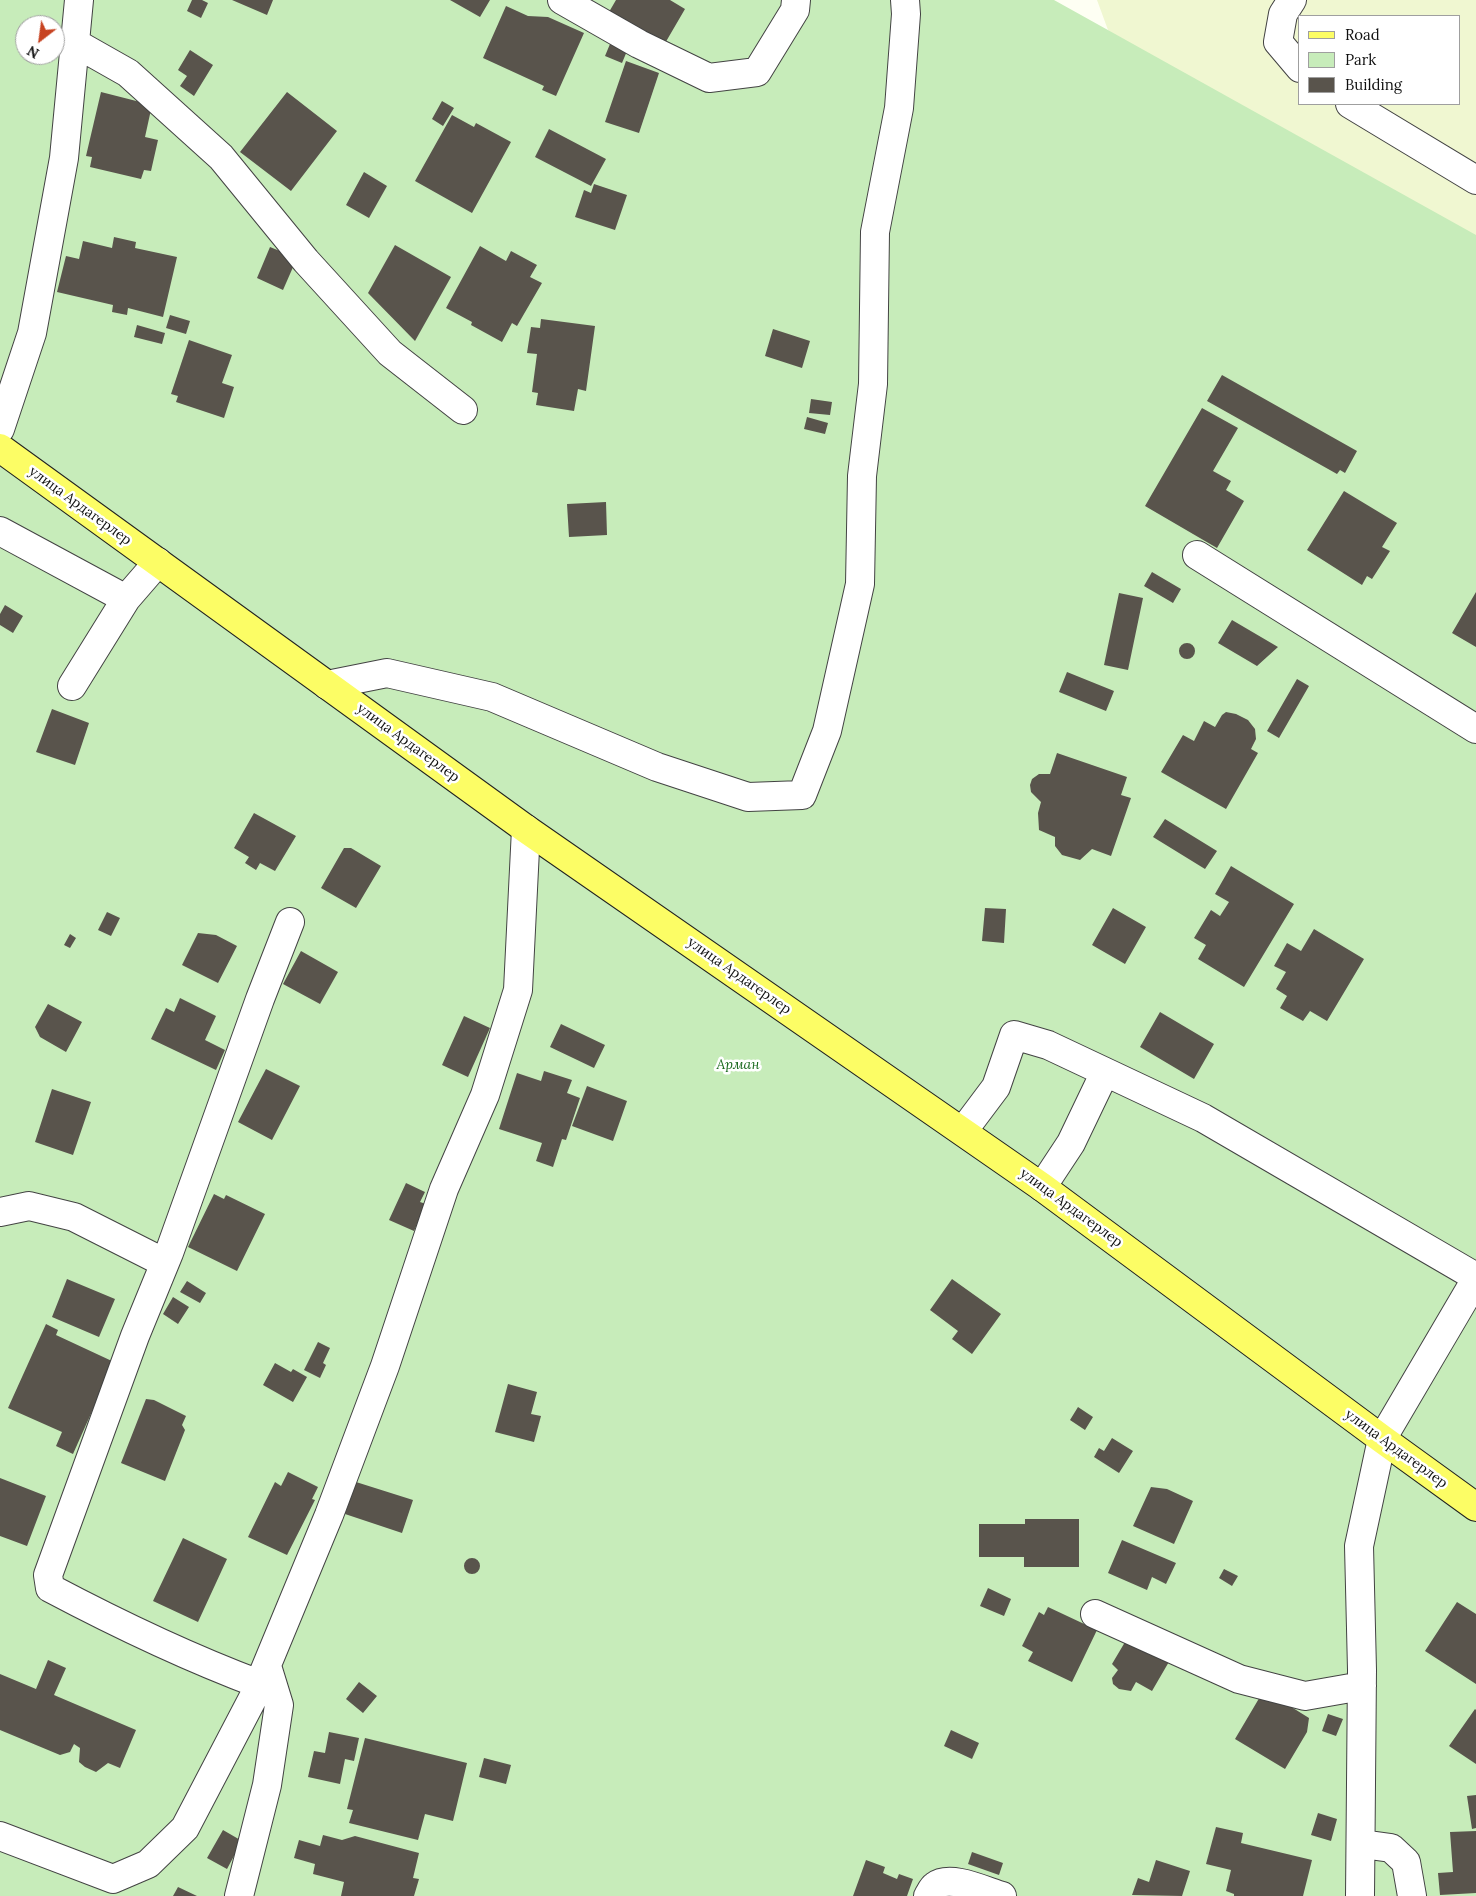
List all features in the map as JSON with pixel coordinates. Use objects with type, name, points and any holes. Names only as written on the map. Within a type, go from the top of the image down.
[{"type":"main road","name":"улица Ардагерлер","points":[[0,448],[526,829],[1042,1187],[1476,1507]]},
{"type":"street","points":[[0,429],[32,333],[64,158],[78,0]]},
{"type":"street","points":[[562,0],[639,44],[709,78],[757,72],[795,10],[796,0]]},
{"type":"street","points":[[327,685],[387,673],[483,695],[657,767],[748,797],[802,795],[827,731],[860,584],[862,476],[873,384],[875,232],[899,108],[906,14],[905,0]]},
{"type":"street","points":[[1292,0],[1283,14],[1278,42],[1298,66]]},
{"type":"street","points":[[74,43],[128,73],[221,158],[306,261],[390,352],[463,410]]},
{"type":"street","points":[[1352,105],[1476,180]]},
{"type":"street","points":[[0,531],[126,599]]},
{"type":"street","points":[[1197,555],[1476,730]]},
{"type":"street","points":[[72,686],[126,599],[158,562]]},
{"type":"street","points":[[0,1836],[113,1879],[148,1864],[185,1828],[263,1675],[329,1515],[385,1366],[444,1189],[485,1095],[518,990],[526,829]]},
{"type":"street","points":[[239,1896],[267,1785],[279,1705],[263,1675],[202,1662],[50,1588],[48,1575],[290,922]]},
{"type":"street","points":[[963,1131],[996,1087],[1014,1036],[1048,1045],[1203,1118],[1476,1278],[1382,1439],[1359,1546],[1362,1686],[1362,1844],[1360,1896]]},
{"type":"street","points":[[1042,1187],[1071,1143],[1105,1072]]},
{"type":"street","points":[[0,1212],[29,1206],[74,1217],[165,1263]]},
{"type":"street","points":[[1095,1614],[1239,1679],[1304,1696],[1362,1686]]},
{"type":"street","points":[[1362,1844],[1391,1848],[1406,1862],[1412,1896]]},
{"type":"street","points":[[928,1896],[934,1886],[944,1881],[957,1882],[1002,1896]]},
{"type":"green space","name":"Арман","points":[[0,0],[1054,0],[1476,235],[1476,1896],[0,1896]]},
{"type":"green space","points":[[1097,0],[1476,0],[1476,514],[1108,30]]},
{"type":"building","points":[[192,0],[202,0],[208,3],[201,18],[187,11]]},
{"type":"building","points":[[232,0],[273,0],[267,15]]},
{"type":"building","points":[[450,0],[490,0],[480,17]]},
{"type":"building","points":[[616,0],[670,0],[685,9],[664,45],[609,12]]},
{"type":"building","points":[[506,6],[528,16],[548,17],[584,33],[556,96],[542,90],[544,86],[483,58]]},
{"type":"building","points":[[610,44],[627,51],[622,63],[605,56]]},
{"type":"building","points":[[190,50],[213,65],[194,96],[180,86],[187,76],[178,70]]},
{"type":"building","points":[[626,61],[659,73],[639,133],[605,122]]},
{"type":"building","points":[[101,92],[152,105],[145,137],[158,140],[151,171],[144,170],[141,179],[90,167],[92,157],[86,156]]},
{"type":"building","points":[[287,92],[337,131],[291,191],[240,152]]},
{"type":"building","points":[[442,101],[454,108],[443,126],[432,119]]},
{"type":"building","points":[[452,115],[474,127],[476,123],[511,142],[472,213],[415,181]]},
{"type":"building","points":[[549,129],[606,159],[591,186],[535,157]]},
{"type":"building","points":[[364,172],[387,186],[369,218],[346,205]]},
{"type":"building","points":[[594,184],[627,195],[615,230],[575,217],[584,190],[591,193]]},
{"type":"building","points":[[114,237],[136,242],[135,248],[177,257],[163,317],[128,308],[127,315],[112,312],[113,305],[57,292],[66,256],[79,259],[83,241],[112,248]]},
{"type":"building","points":[[395,245],[451,277],[415,341],[368,293]]},
{"type":"building","points":[[480,246],[506,261],[511,251],[537,265],[530,277],[542,283],[517,326],[512,323],[502,342],[471,325],[472,322],[446,308]]},
{"type":"building","points":[[270,247],[297,258],[283,290],[257,278]]},
{"type":"building","points":[[170,315],[190,321],[186,334],[166,328]]},
{"type":"building","points":[[541,319],[595,326],[586,391],[578,389],[574,411],[536,405],[538,393],[532,392],[537,354],[527,353],[531,327],[540,328]]},
{"type":"building","points":[[137,325],[165,333],[162,344],[134,337]]},
{"type":"building","points":[[773,329],[810,341],[802,368],[765,356]]},
{"type":"building","points":[[189,340],[232,355],[222,383],[234,387],[224,418],[176,402],[178,396],[171,394]]},
{"type":"building","points":[[1222,375],[1357,451],[1345,473],[1340,470],[1337,474],[1207,401]]},
{"type":"building","points":[[811,399],[832,402],[830,415],[809,413]]},
{"type":"building","points":[[1202,408],[1238,428],[1213,471],[1231,481],[1226,490],[1244,501],[1217,548],[1145,506]]},
{"type":"building","points":[[807,417],[828,423],[825,434],[804,429]]},
{"type":"building","points":[[1344,491],[1397,523],[1382,547],[1390,551],[1372,579],[1367,576],[1362,585],[1307,550]]},
{"type":"building","points":[[606,502],[607,535],[569,537],[567,504]]},
{"type":"building","points":[[1152,572],[1181,589],[1173,603],[1144,586]]},
{"type":"building","points":[[1476,592],[1476,647],[1452,633]]},
{"type":"building","points":[[1119,593],[1143,598],[1128,670],[1104,665]]},
{"type":"building","points":[[5,605],[23,616],[13,633],[0,625],[0,614]]},
{"type":"building","points":[[1232,620],[1278,647],[1257,666],[1218,643]]},
{"type":"building","points":[[1187,643],[1193,645],[1195,651],[1193,657],[1187,659],[1181,657],[1179,651],[1181,645]]},
{"type":"building","points":[[1067,672],[1114,691],[1106,711],[1059,692]]},
{"type":"building","points":[[1297,679],[1309,686],[1279,738],[1267,731]]},
{"type":"building","points":[[52,709],[89,723],[75,765],[36,752]]},
{"type":"building","points":[[1226,712],[1236,714],[1248,720],[1255,729],[1256,739],[1251,749],[1258,753],[1226,809],[1161,772],[1183,735],[1194,741],[1204,721],[1215,727]]},
{"type":"building","points":[[1057,753],[1127,777],[1121,795],[1131,798],[1111,856],[1092,849],[1080,860],[1062,855],[1055,846],[1055,837],[1039,830],[1038,813],[1041,802],[1031,792],[1030,785],[1032,779],[1039,774],[1050,774]]},
{"type":"building","points":[[254,813],[296,836],[275,871],[260,863],[256,870],[245,863],[249,857],[234,848]]},
{"type":"building","points":[[1165,819],[1217,851],[1205,869],[1153,837]]},
{"type":"building","points":[[344,848],[351,848],[381,866],[356,908],[321,888]]},
{"type":"building","points":[[1231,866],[1294,904],[1244,987],[1198,959],[1206,945],[1194,938],[1211,910],[1220,916],[1229,902],[1215,894]]},
{"type":"building","points":[[985,908],[1006,909],[1004,943],[982,941]]},
{"type":"building","points":[[1113,908],[1146,927],[1125,964],[1092,945]]},
{"type":"building","points":[[107,912],[120,918],[111,936],[98,930]]},
{"type":"building","points":[[1314,929],[1364,959],[1327,1021],[1310,1011],[1303,1021],[1280,1008],[1287,996],[1276,989],[1286,972],[1274,966],[1287,943],[1301,951]]},
{"type":"building","points":[[198,933],[216,935],[237,946],[218,983],[182,965]]},
{"type":"building","points":[[70,934],[76,938],[70,948],[64,945]]},
{"type":"building","points":[[301,951],[338,972],[320,1004],[283,984]]},
{"type":"building","points":[[180,998],[216,1016],[205,1040],[225,1050],[216,1070],[151,1039],[166,1008],[174,1012]]},
{"type":"building","points":[[48,1004],[82,1022],[66,1052],[40,1037],[35,1027]]},
{"type":"building","points":[[1160,1012],[1214,1044],[1194,1079],[1140,1047]]},
{"type":"building","points":[[464,1016],[490,1028],[468,1077],[442,1065]]},
{"type":"building","points":[[561,1024],[605,1045],[594,1068],[550,1047]]},
{"type":"building","points":[[266,1069],[300,1086],[272,1140],[238,1122]]},
{"type":"building","points":[[544,1071],[572,1080],[567,1093],[580,1098],[566,1140],[562,1139],[553,1167],[536,1161],[542,1143],[499,1129],[517,1073],[541,1081]]},
{"type":"building","points":[[587,1086],[627,1101],[613,1141],[572,1126]]},
{"type":"building","points":[[52,1089],[91,1102],[73,1155],[35,1142]]},
{"type":"building","points":[[406,1183],[425,1192],[420,1202],[426,1204],[414,1231],[389,1220]]},
{"type":"building","points":[[214,1194],[224,1199],[226,1195],[265,1214],[237,1271],[188,1247]]},
{"type":"building","points":[[67,1279],[115,1299],[99,1337],[52,1317]]},
{"type":"building","points":[[952,1279],[1001,1314],[972,1354],[952,1339],[958,1331],[930,1310]]},
{"type":"building","points":[[187,1281],[206,1293],[200,1303],[180,1292]]},
{"type":"building","points":[[173,1297],[189,1307],[178,1324],[163,1314]]},
{"type":"building","points":[[46,1324],[58,1330],[56,1335],[114,1362],[73,1454],[56,1446],[62,1432],[8,1408]]},
{"type":"building","points":[[318,1342],[330,1348],[323,1363],[326,1365],[320,1378],[304,1370]]},
{"type":"building","points":[[275,1363],[291,1372],[293,1369],[307,1377],[293,1402],[263,1385]]},
{"type":"building","points":[[508,1384],[537,1392],[531,1414],[541,1416],[534,1442],[495,1432]]},
{"type":"building","points":[[146,1399],[154,1400],[186,1416],[182,1425],[185,1430],[165,1481],[121,1463]]},
{"type":"building","points":[[1078,1407],[1093,1417],[1085,1430],[1070,1420]]},
{"type":"building","points":[[1112,1438],[1133,1451],[1119,1473],[1094,1457],[1099,1448],[1104,1451]]},
{"type":"building","points":[[288,1472],[318,1487],[312,1499],[315,1500],[287,1555],[248,1537],[275,1482],[281,1486]]},
{"type":"building","points":[[0,1478],[46,1496],[27,1546],[0,1536]]},
{"type":"building","points":[[356,1482],[413,1500],[402,1533],[345,1514]]},
{"type":"building","points":[[1151,1487],[1167,1489],[1193,1501],[1174,1544],[1133,1526]]},
{"type":"building","points":[[1025,1519],[1079,1519],[1079,1567],[1024,1567],[1024,1557],[979,1557],[979,1524],[1025,1524]]},
{"type":"building","points":[[183,1538],[227,1559],[198,1622],[153,1601]]},
{"type":"building","points":[[1122,1540],[1176,1563],[1166,1584],[1152,1577],[1147,1590],[1108,1573]]},
{"type":"building","points":[[469,1558],[475,1558],[480,1563],[478,1572],[469,1574],[464,1569],[464,1563]]},
{"type":"building","points":[[1224,1569],[1238,1576],[1232,1586],[1219,1578]]},
{"type":"building","points":[[988,1588],[1011,1599],[1004,1616],[980,1606]]},
{"type":"building","points":[[1457,1602],[1476,1614],[1476,1684],[1425,1651]]},
{"type":"building","points":[[1048,1607],[1097,1630],[1072,1682],[1028,1661],[1033,1652],[1022,1646],[1039,1612],[1044,1615]]},
{"type":"building","points":[[1128,1637],[1170,1660],[1152,1691],[1136,1682],[1131,1691],[1119,1689],[1113,1684],[1112,1678],[1118,1670],[1112,1664]]},
{"type":"building","points":[[48,1660],[66,1668],[54,1695],[136,1730],[120,1768],[108,1763],[96,1772],[79,1762],[80,1748],[74,1744],[70,1752],[60,1755],[0,1730],[0,1674],[36,1689]]},
{"type":"building","points":[[359,1682],[377,1696],[363,1713],[346,1699]]},
{"type":"building","points":[[1264,1690],[1309,1718],[1307,1732],[1285,1769],[1235,1739]]},
{"type":"building","points":[[1476,1710],[1476,1764],[1449,1746]]},
{"type":"building","points":[[1328,1714],[1343,1719],[1336,1736],[1322,1731]]},
{"type":"building","points":[[951,1730],[979,1743],[972,1759],[944,1746]]},
{"type":"building","points":[[329,1732],[359,1738],[354,1761],[345,1759],[340,1784],[308,1777],[314,1751],[325,1753]]},
{"type":"building","points":[[365,1738],[467,1763],[453,1821],[425,1814],[418,1840],[349,1823],[353,1810],[347,1809]]},
{"type":"building","points":[[484,1758],[511,1765],[506,1784],[479,1777]]},
{"type":"building","points":[[1476,1795],[1476,1828],[1472,1829],[1467,1796]]},
{"type":"building","points":[[1318,1813],[1337,1819],[1331,1841],[1311,1835]]},
{"type":"building","points":[[1216,1827],[1243,1833],[1241,1843],[1312,1860],[1303,1896],[1234,1896],[1234,1894],[1226,1891],[1231,1870],[1206,1864]]},
{"type":"building","points":[[223,1830],[242,1841],[227,1869],[207,1858]]},
{"type":"building","points":[[1476,1831],[1476,1893],[1440,1895],[1438,1873],[1453,1872],[1450,1832]]},
{"type":"building","points":[[323,1835],[342,1840],[355,1836],[419,1853],[413,1878],[419,1879],[414,1896],[341,1896],[344,1882],[313,1874],[315,1864],[294,1858],[299,1840],[320,1846]]},
{"type":"building","points":[[972,1852],[1003,1863],[999,1875],[968,1864]]},
{"type":"building","points":[[866,1860],[885,1867],[883,1873],[897,1879],[899,1874],[913,1879],[907,1896],[853,1896]]},
{"type":"building","points":[[1156,1860],[1190,1871],[1182,1896],[1132,1895],[1138,1878],[1149,1882]]},
{"type":"building","points":[[178,1887],[197,1896],[173,1896]]}]
